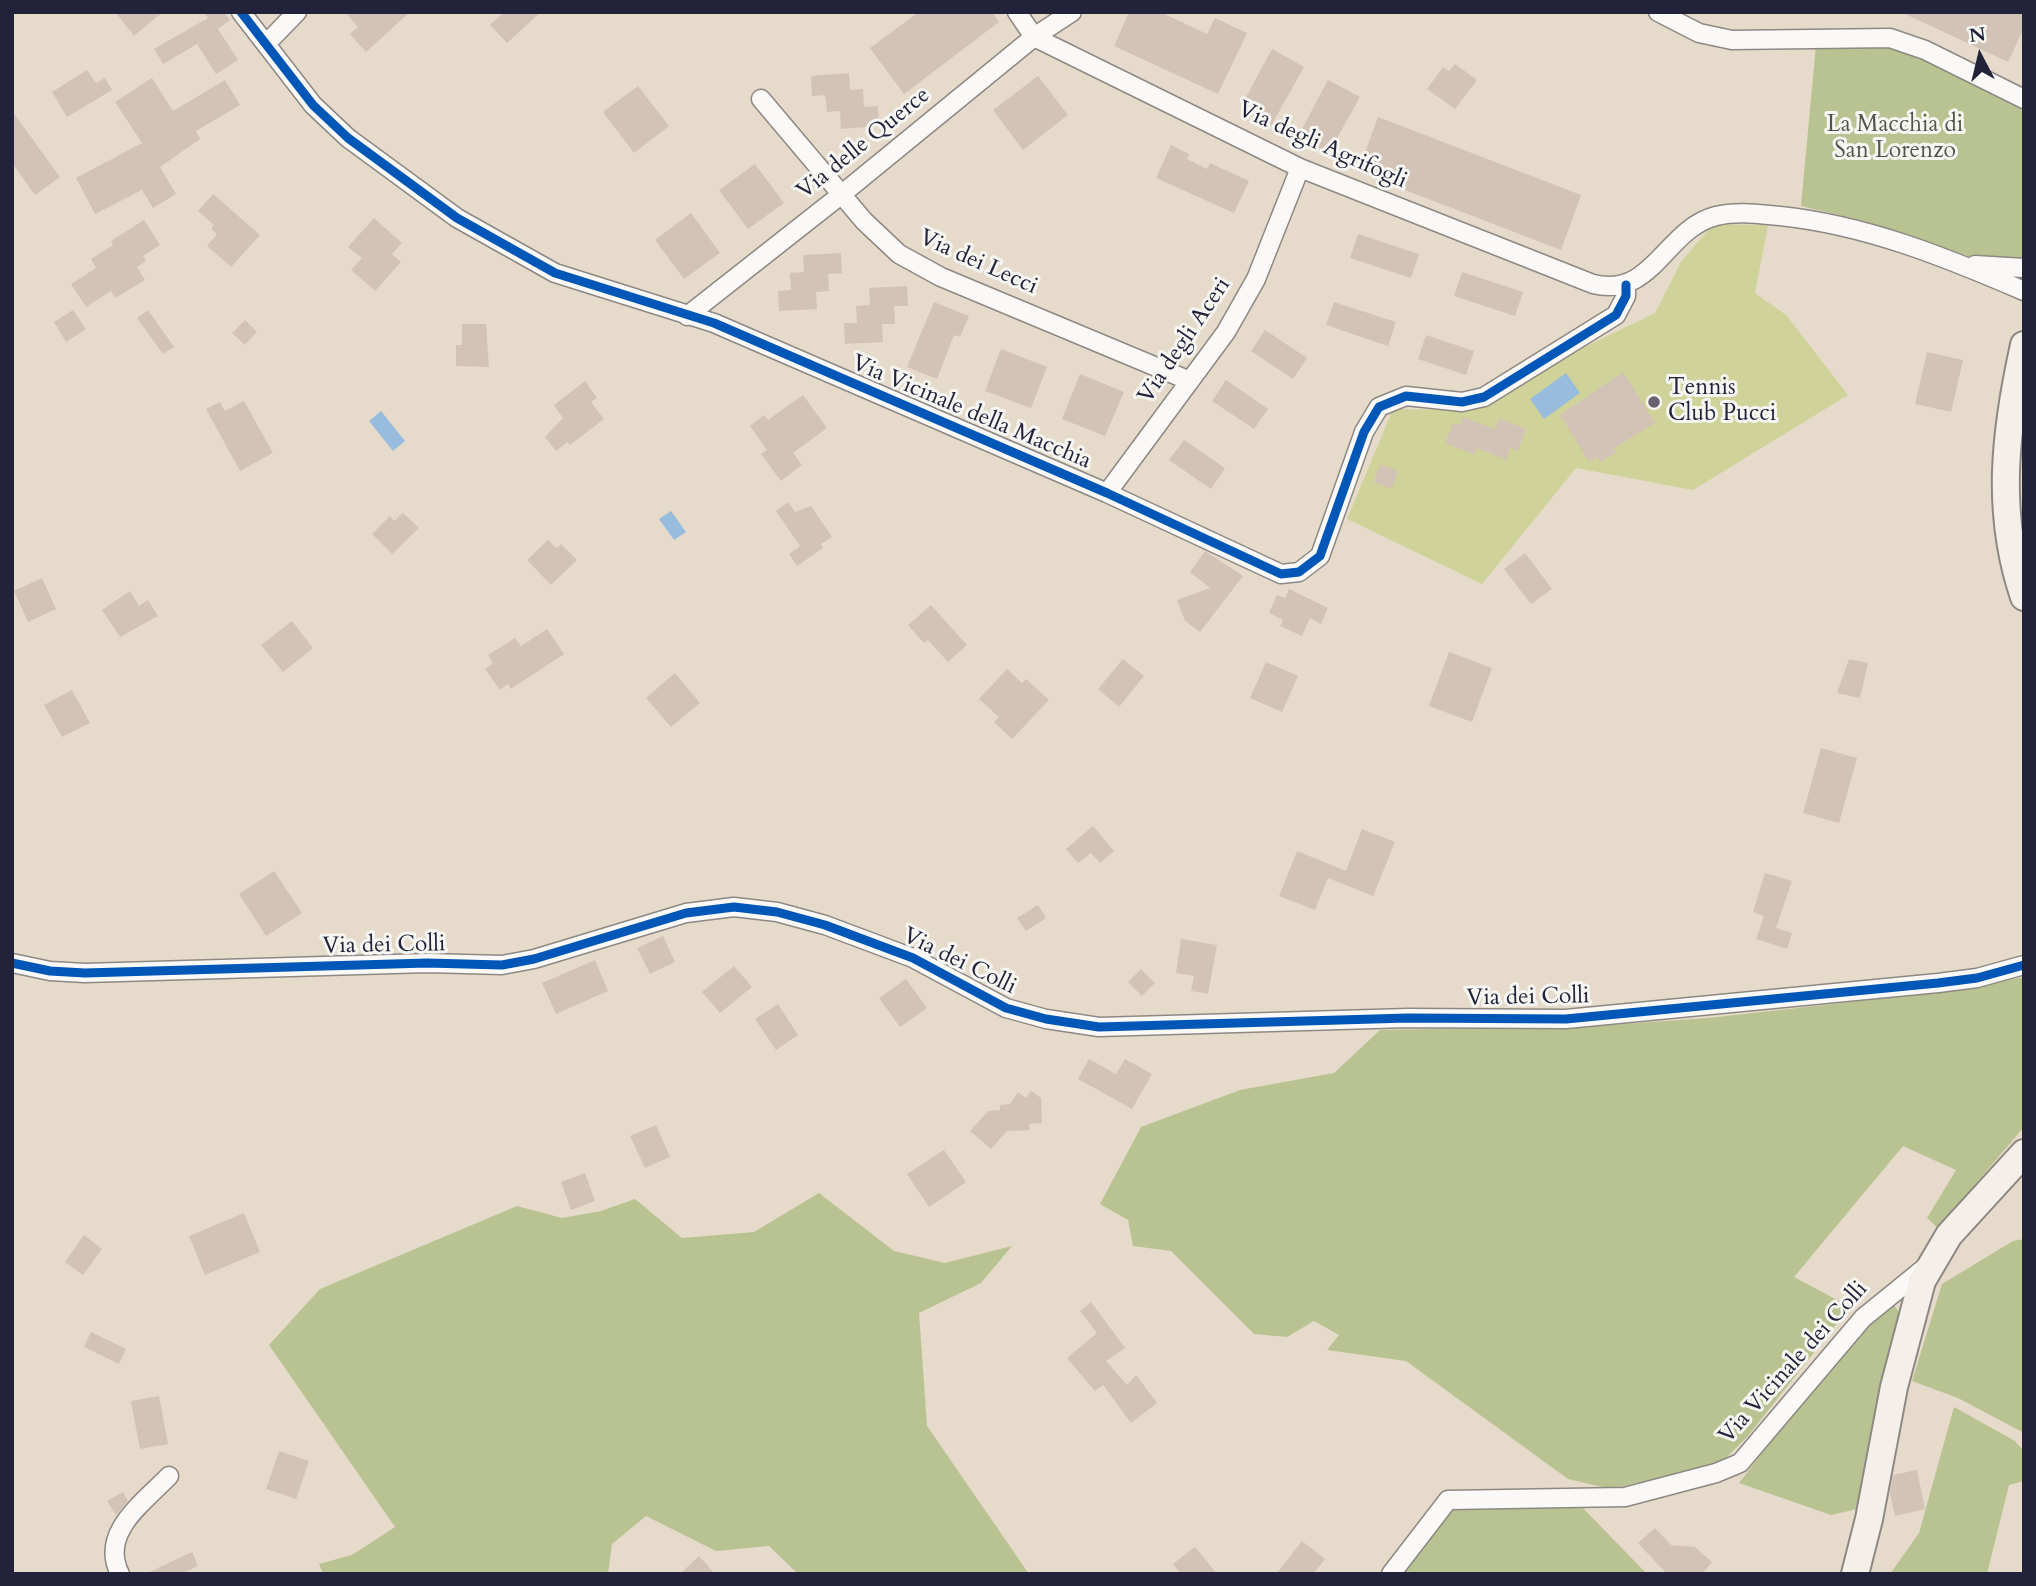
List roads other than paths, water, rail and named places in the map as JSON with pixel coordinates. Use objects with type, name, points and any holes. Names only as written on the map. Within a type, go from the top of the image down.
[{"type":"main road","points":[[2024,345],[2009,416],[2004,490],[2011,547],[2024,597]]},
{"type":"main road","points":[[1855,1574],[1871,1509],[1898,1368],[1918,1294],[1930,1264],[1957,1226],[2024,1153]]},
{"type":"street","name":"Via Vicinale della Macchia","points":[[241,12],[332,124],[457,218],[555,273],[714,323],[1107,493],[1268,571],[1281,574],[1299,572],[1315,561],[1323,551],[1364,432],[1379,407],[1406,396],[1462,402],[1484,397],[1616,316],[1626,296],[1626,285]]},
{"type":"street","points":[[266,44],[297,12]]},
{"type":"street","name":"Via degli Agrifogli","points":[[1017,12],[1034,37],[1300,168],[1593,284],[1626,285]]},
{"type":"street","name":"Via delle Querce","points":[[687,316],[1034,37],[1072,12]]},
{"type":"street","points":[[1658,12],[1699,33],[1732,40],[1891,38],[1918,47],[2024,99]]},
{"type":"street","name":"Via dei Lecci","points":[[761,99],[878,237],[918,265],[1189,381]]},
{"type":"street","name":"Via degli Aceri","points":[[1107,493],[1226,332],[1256,279],[1300,168]]},
{"type":"street","points":[[1626,285],[1654,267],[1671,244],[1687,230],[1710,218],[1735,213],[1793,218],[1846,227],[1964,265],[2024,291]]},
{"type":"street","points":[[1964,265],[2024,268]]},
{"type":"street","name":"Via dei Colli","points":[[12,962],[50,971],[85,973],[427,963],[502,965],[534,959],[686,913],[745,907],[802,918],[888,947],[1015,1011],[1078,1025],[1123,1028],[1386,1018],[1587,1018],[1947,982],[2024,965]]},
{"type":"street","name":"Via Vicinale dei Colli","points":[[1391,1574],[1448,1500],[1625,1497],[1716,1473],[1740,1463],[1863,1318],[1930,1264]]},
{"type":"street","points":[[120,1574],[112,1549],[117,1535],[127,1519],[169,1476]]},
{"type":"water","points":[[1566,373],[1580,393],[1544,419],[1530,399]]},
{"type":"water","points":[[381,411],[405,441],[393,451],[369,421]]},
{"type":"water","points":[[671,511],[686,532],[674,540],[659,519]]},
{"type":"place","name":"Tennis Club Pucci","points":[[1654,402]]},
{"type":"park label","name":"La Macchia di San Lorenzo","points":[[1895,139]]}]
